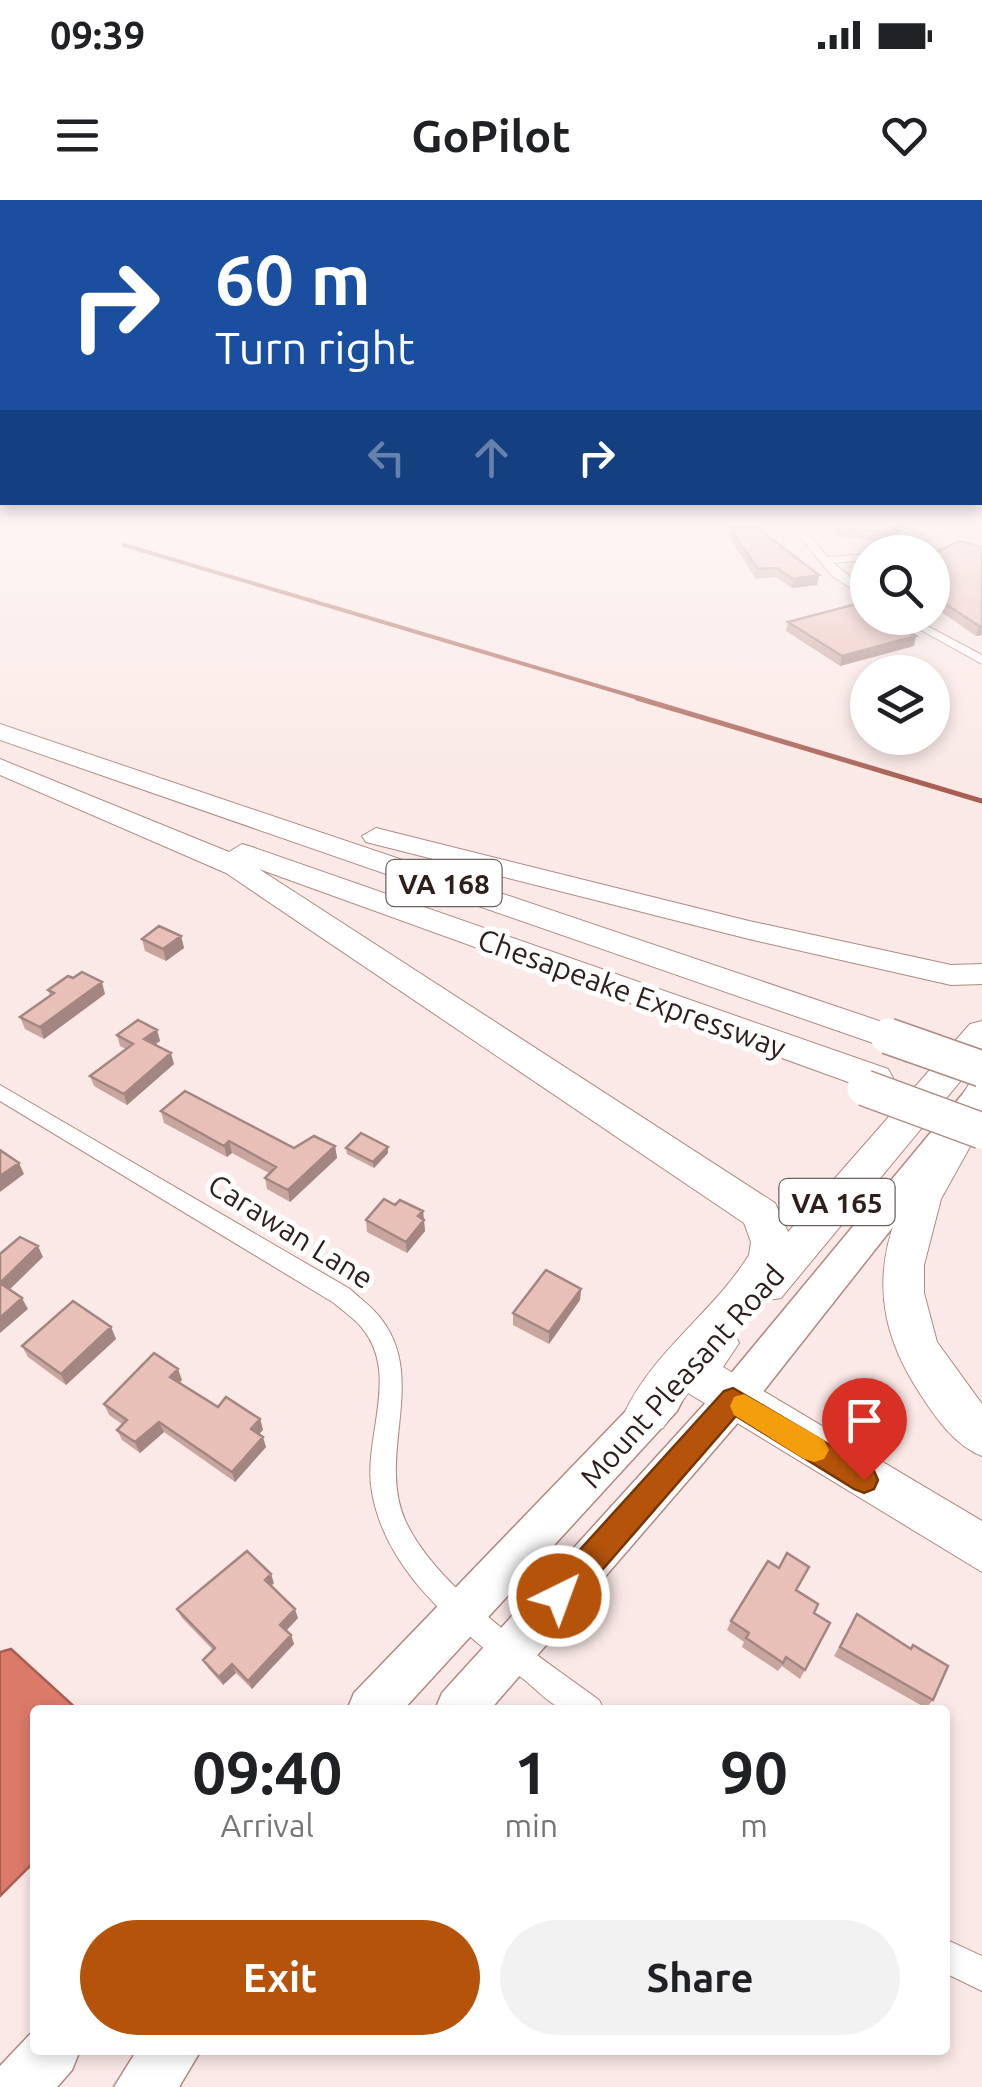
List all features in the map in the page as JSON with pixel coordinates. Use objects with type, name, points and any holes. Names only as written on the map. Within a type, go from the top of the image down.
[{"type":"highway","name":"Chesapeake Expressway","points":[[1,754],[157,785],[982,1069]]},
{"type":"highway","name":"Chesapeake Expressway","points":[[1,754],[870,1083]]},
{"type":"highway","points":[[1,754],[80,803],[200,848],[236,868],[760,1214],[772,1242],[769,1257],[695,1346],[647,1414]]},
{"type":"highway","points":[[157,785],[216,795],[982,992]]},
{"type":"highway","points":[[749,930],[951,975],[982,974]]},
{"type":"highway","name":"Mount Pleasant Road","points":[[692,1372],[982,1032]]},
{"type":"highway","points":[[870,1083],[982,1116]]},
{"type":"highway","points":[[870,1083],[982,1131]]},
{"type":"highway","points":[[982,1092],[908,1237],[904,1292],[919,1354],[958,1411],[982,1435]]},
{"type":"highway","points":[[692,1372],[982,1548]]},
{"type":"main road","name":"Mount Pleasant Road","points":[[463,1705],[733,1400],[982,1092]]},
{"type":"main road","name":"Mount Pleasant Road","points":[[376,1705],[647,1414],[692,1372]]},
{"type":"main road","points":[[19,2087],[48,2055]]},
{"type":"main road","points":[[143,2087],[169,2055]]},
{"type":"street","points":[[936,635],[982,660]]},
{"type":"street","name":"Carawan Lane","points":[[0,1092],[342,1296],[369,1319],[380,1332],[394,1378],[382,1469],[386,1502],[408,1548],[464,1612],[509,1652],[582,1705]]},
{"type":"street","points":[[950,1958],[982,1974]]},
{"type":"shaded area","points":[[11,1649],[73,1705],[30,1705],[30,1866],[0,1896],[0,1652]]},
{"type":"building","points":[[850,609],[850,635],[916,636],[842,656],[788,622]]},
{"type":"building","points":[[953,609],[982,609],[979,626]]},
{"type":"building","points":[[159,926],[181,936],[163,949],[142,939]]},
{"type":"building","points":[[82,972],[102,982],[40,1027],[20,1017],[54,993],[48,990],[68,976],[73,978]]},
{"type":"building","points":[[138,1020],[157,1030],[144,1039],[171,1053],[124,1094],[90,1076],[133,1044],[117,1035]]},
{"type":"building","points":[[185,1091],[294,1148],[314,1136],[335,1146],[288,1190],[265,1178],[276,1167],[229,1141],[224,1146],[161,1111]]},
{"type":"building","points":[[361,1133],[388,1147],[373,1162],[346,1148]]},
{"type":"building","points":[[0,1150],[19,1163],[0,1176]]},
{"type":"building","points":[[384,1199],[395,1205],[400,1200],[423,1211],[418,1216],[424,1220],[406,1242],[366,1220]]},
{"type":"building","points":[[20,1237],[38,1246],[0,1283],[0,1254]]},
{"type":"building","points":[[546,1270],[581,1289],[549,1332],[513,1313]]},
{"type":"building","points":[[0,1283],[22,1298],[0,1318]]},
{"type":"building","points":[[73,1301],[111,1327],[61,1374],[22,1346]]},
{"type":"building","points":[[154,1353],[178,1369],[170,1377],[218,1407],[226,1397],[260,1419],[251,1429],[263,1437],[232,1472],[159,1422],[135,1442],[117,1430],[127,1420],[104,1404]]},
{"type":"building","points":[[247,1551],[271,1574],[265,1580],[295,1609],[280,1625],[291,1635],[248,1681],[232,1664],[219,1677],[203,1660],[215,1648],[177,1609]]},
{"type":"building","points":[[787,1553],[809,1567],[796,1590],[818,1604],[814,1613],[830,1623],[805,1670],[786,1657],[783,1663],[746,1638],[749,1633],[731,1621],[768,1561],[779,1568]]},
{"type":"building","points":[[857,1614],[911,1649],[913,1645],[948,1666],[933,1700],[840,1647]]},
{"type":"waterway","points":[[339,609],[645,700]]},
{"type":"waterway","points":[[637,698],[982,801]]},
{"type":"slow traffic","points":[[744,1406],[814,1450]]},
{"type":"route","points":[[559,1596],[733,1400],[864,1480]]}]
